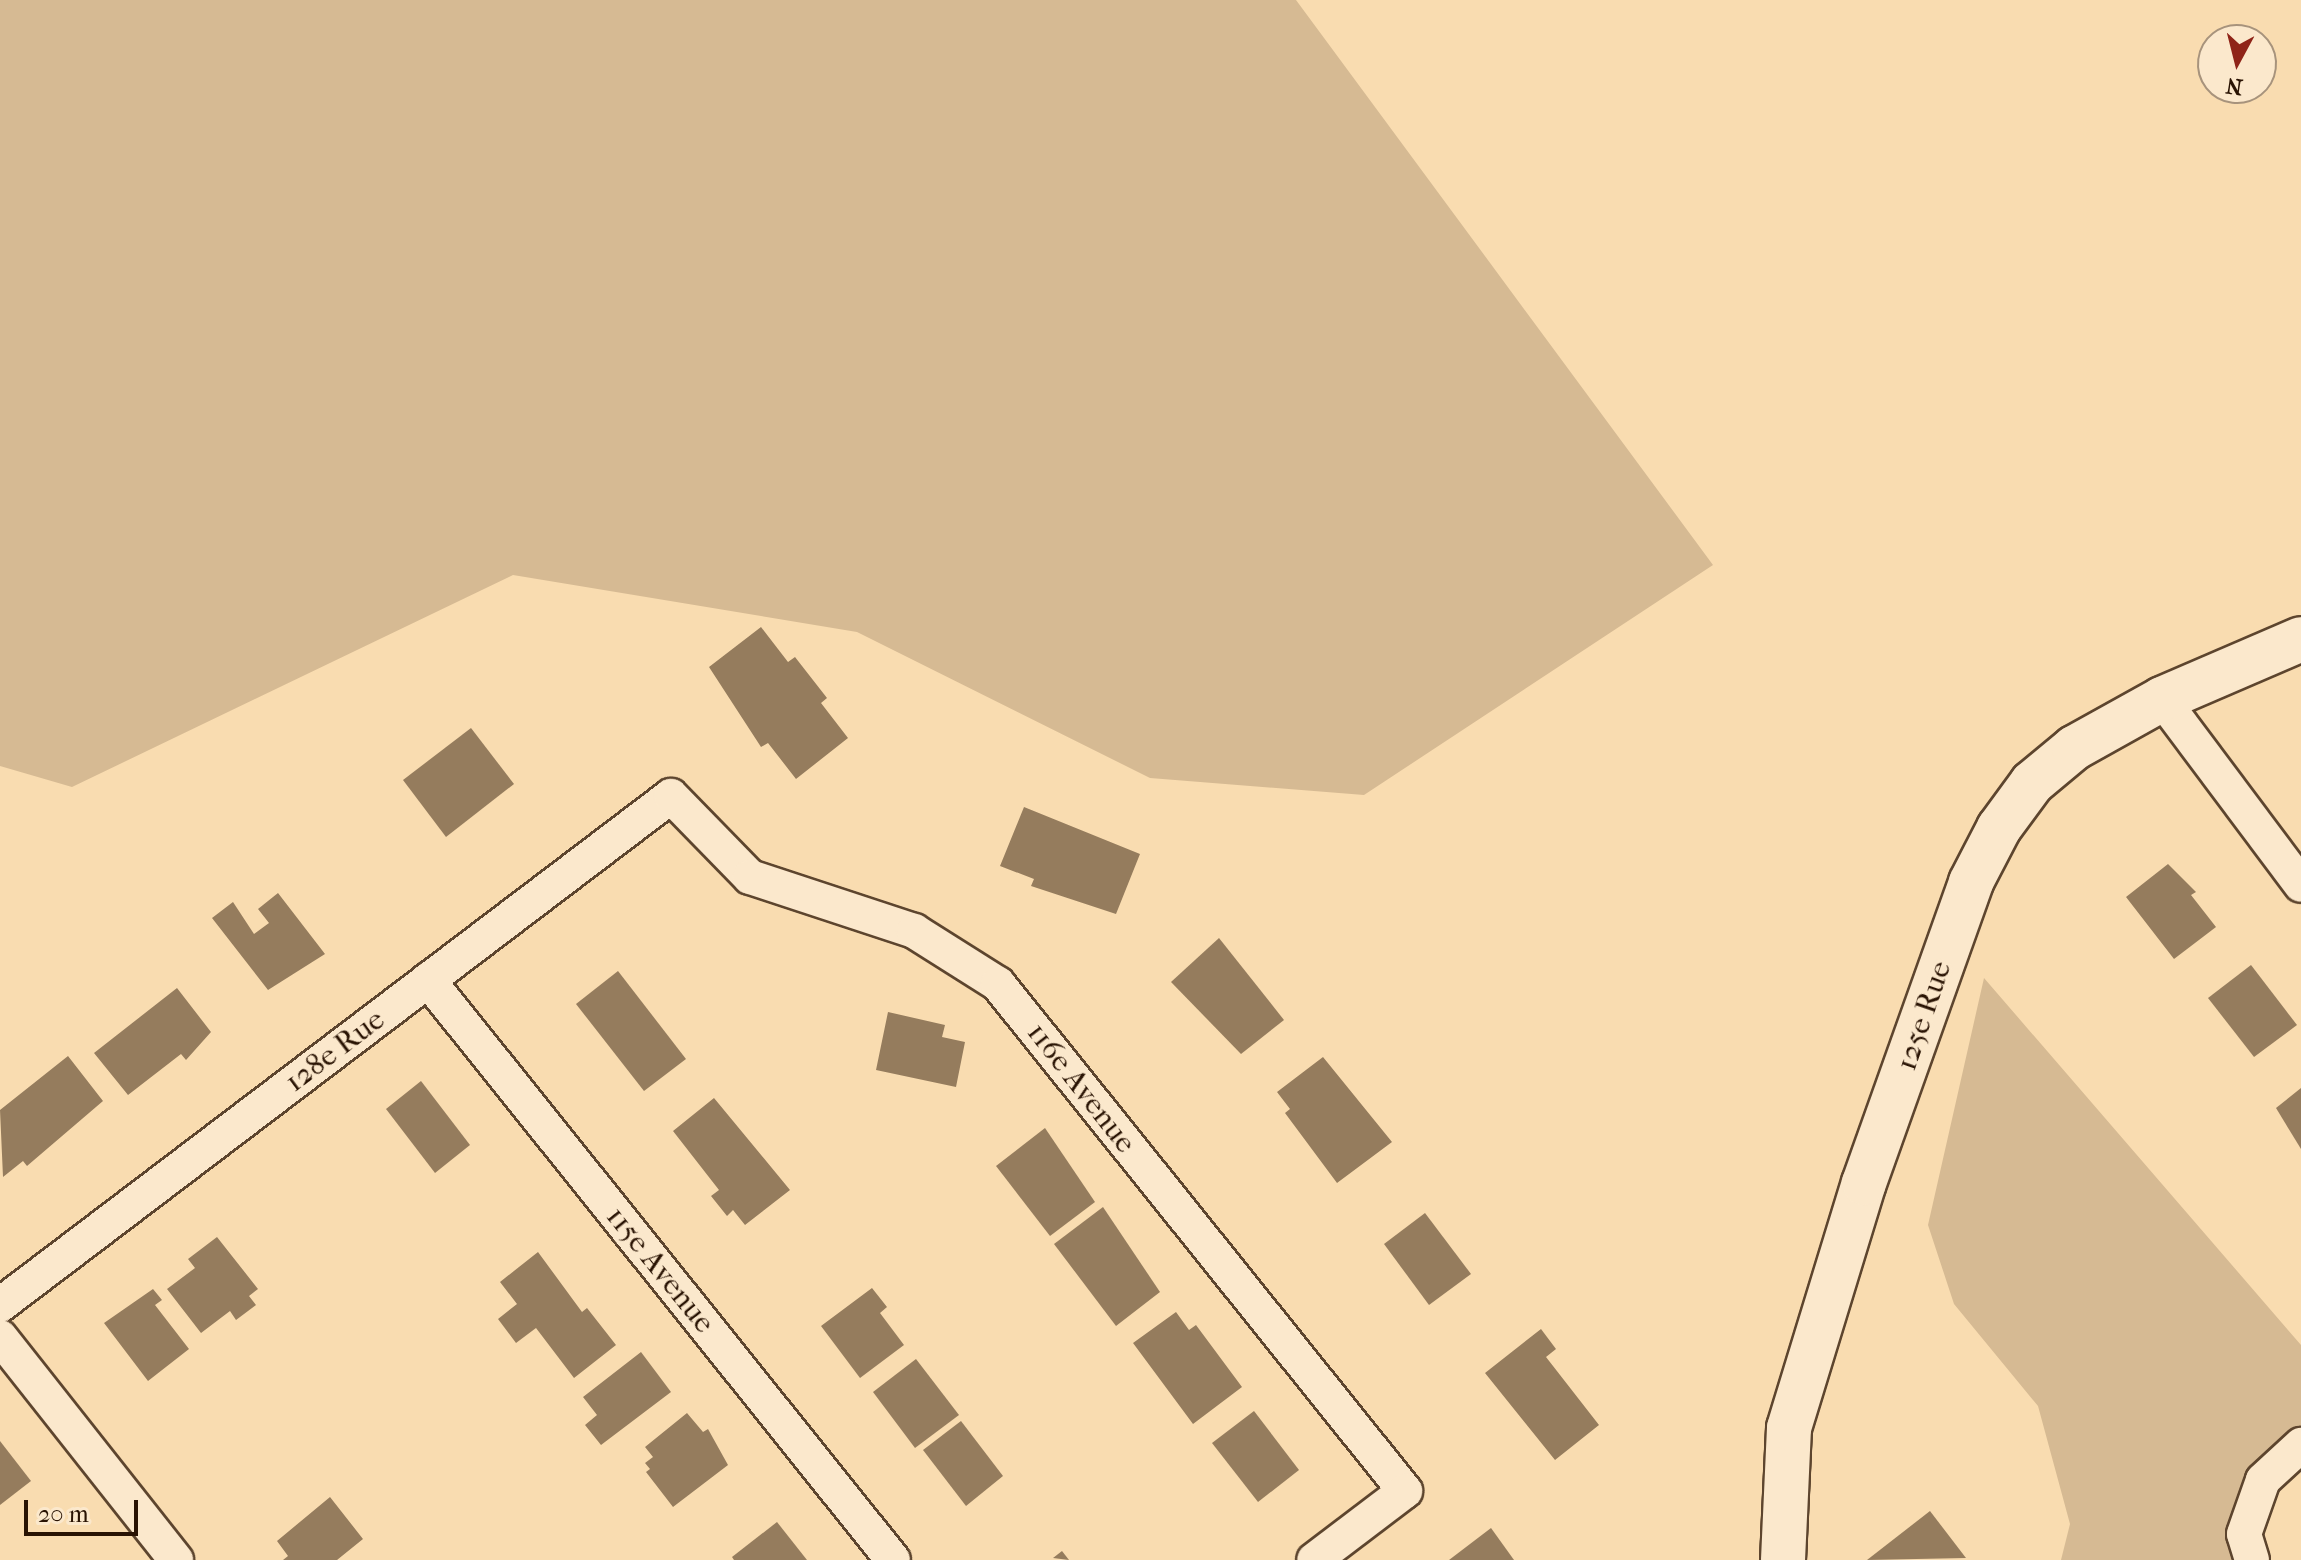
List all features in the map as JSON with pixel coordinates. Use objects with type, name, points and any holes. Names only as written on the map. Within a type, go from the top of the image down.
[{"type":"street","name":"125e Rue","points":[[1783,1560],[1789,1428],[1864,1183],[1971,882],[1999,828],[2032,783],[2074,748],[2162,699],[2301,639]]},
{"type":"street","points":[[2162,699],[2301,885]]},
{"type":"street","name":"128e Rue","points":[[0,1305],[671,796]]},
{"type":"street","name":"116e Avenue","points":[[671,796],[750,877],[914,931],[998,984],[1405,1491],[1314,1560]]},
{"type":"street","name":"115e Avenue","points":[[428,980],[893,1560]]},
{"type":"street","points":[[0,1337],[176,1560]]},
{"type":"street","points":[[2252,1560],[2244,1534],[2263,1480],[2301,1445]]},
{"type":"shaded area","points":[[0,0],[1296,0],[1713,565],[1364,795],[1150,778],[857,632],[513,575],[72,787],[0,766]]},
{"type":"shaded area","points":[[1984,978],[2301,1345],[2301,1445],[2263,1480],[2252,1560],[2061,1560],[2070,1524],[2038,1406],[1954,1304],[1928,1225]]},
{"type":"building","points":[[761,627],[788,662],[795,657],[827,698],[821,703],[848,738],[796,779],[768,743],[761,747],[709,667]]},
{"type":"building","points":[[471,728],[514,784],[446,837],[403,780]]},
{"type":"building","points":[[1024,807],[1140,854],[1116,914],[1031,886],[1034,879],[1000,866]]},
{"type":"building","points":[[2168,864],[2196,892],[2191,895],[2216,927],[2174,959],[2126,897]]},
{"type":"building","points":[[278,893],[325,954],[268,990],[212,918],[233,902],[254,934],[269,923],[258,909]]},
{"type":"building","points":[[1219,938],[1284,1020],[1241,1054],[1171,982]]},
{"type":"building","points":[[2251,965],[2297,1025],[2254,1057],[2208,998]]},
{"type":"building","points":[[618,971],[686,1059],[644,1091],[576,1004]]},
{"type":"building","points":[[177,988],[211,1032],[186,1060],[181,1054],[128,1095],[94,1053]]},
{"type":"building","points":[[888,1012],[945,1025],[942,1037],[965,1042],[956,1087],[876,1070]]},
{"type":"building","points":[[68,1056],[103,1101],[27,1166],[23,1161],[3,1177],[0,1110]]},
{"type":"building","points":[[1323,1057],[1392,1142],[1337,1183],[1285,1113],[1290,1109],[1277,1092]]},
{"type":"building","points":[[421,1081],[470,1145],[435,1173],[386,1109]]},
{"type":"building","points":[[2301,1088],[2301,1149],[2276,1108]]},
{"type":"building","points":[[714,1098],[790,1190],[745,1225],[733,1210],[727,1216],[711,1196],[719,1190],[673,1131]]},
{"type":"building","points":[[1045,1128],[1095,1202],[1050,1236],[996,1166]]},
{"type":"building","points":[[1103,1207],[1160,1292],[1116,1326],[1054,1244]]},
{"type":"building","points":[[1425,1213],[1471,1274],[1429,1305],[1384,1244]]},
{"type":"building","points":[[217,1237],[258,1289],[249,1296],[256,1305],[236,1320],[230,1311],[201,1333],[167,1289],[195,1268],[188,1259]]},
{"type":"building","points":[[538,1252],[582,1312],[587,1308],[616,1345],[574,1378],[536,1328],[516,1343],[498,1319],[517,1304],[500,1282]]},
{"type":"building","points":[[872,1288],[887,1307],[880,1313],[904,1345],[860,1378],[821,1326]]},
{"type":"building","points":[[153,1289],[162,1300],[155,1305],[189,1349],[148,1381],[104,1323]]},
{"type":"building","points":[[1176,1312],[1189,1330],[1196,1325],[1242,1387],[1193,1424],[1133,1343]]},
{"type":"building","points":[[1541,1329],[1556,1349],[1546,1357],[1599,1425],[1555,1460],[1485,1373]]},
{"type":"building","points":[[641,1352],[671,1392],[601,1445],[585,1425],[597,1415],[583,1397]]},
{"type":"building","points":[[916,1359],[959,1415],[915,1448],[873,1392]]},
{"type":"building","points":[[1254,1411],[1299,1470],[1258,1502],[1212,1443]]},
{"type":"building","points":[[687,1413],[703,1432],[708,1429],[728,1465],[673,1507],[646,1472],[650,1469],[645,1463],[653,1457],[645,1447]]},
{"type":"building","points":[[961,1421],[1003,1476],[966,1506],[923,1450]]},
{"type":"building","points":[[0,1441],[31,1481],[0,1505]]},
{"type":"building","points":[[330,1497],[363,1539],[337,1560],[283,1560],[288,1556],[277,1541]]},
{"type":"building","points":[[1930,1511],[1966,1558],[1867,1560]]},
{"type":"building","points":[[777,1522],[807,1560],[734,1560],[732,1557]]},
{"type":"building","points":[[1491,1528],[1514,1560],[1449,1560]]},
{"type":"building","points":[[1062,1551],[1069,1560],[1053,1558]]}]
